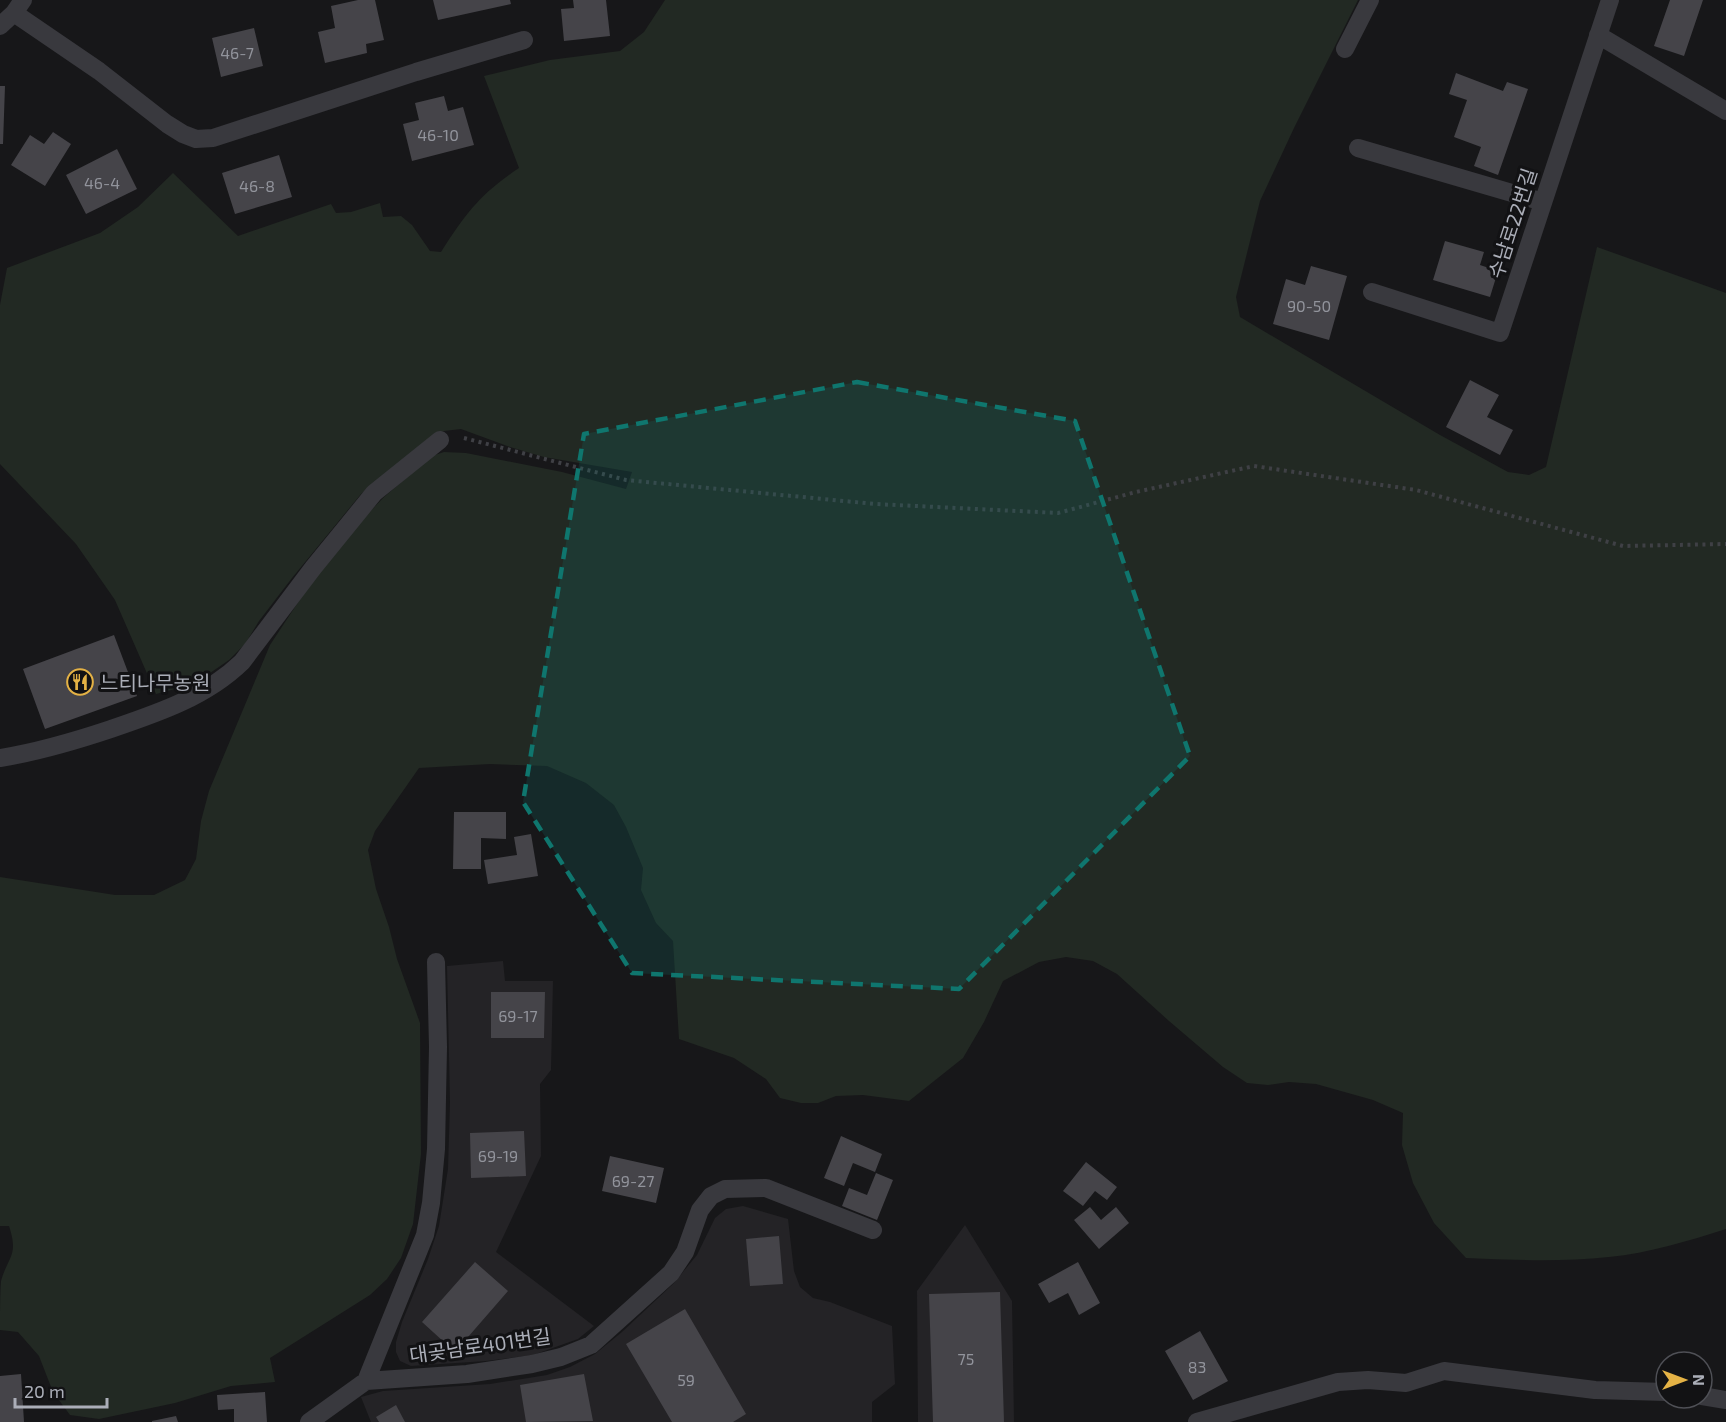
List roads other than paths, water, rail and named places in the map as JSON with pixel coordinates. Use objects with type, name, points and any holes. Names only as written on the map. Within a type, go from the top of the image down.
[{"type":"lane","points":[[1345,49],[1370,0]]},
{"type":"lane","name":"수남로22번길","points":[[1372,292],[1500,333],[1610,0]]},
{"type":"lane","points":[[0,26],[19,6],[166,124],[196,139],[213,138],[416,72],[524,40]]},
{"type":"lane","points":[[1598,35],[1726,111]]},
{"type":"lane","points":[[1358,148],[1543,202]]},
{"type":"lane","points":[[0,758],[47,749],[143,718],[181,703],[222,680],[242,662],[313,568],[374,493],[440,440]]},
{"type":"lane","name":"대곶남로401번길","points":[[435,962],[438,1047],[436,1149],[431,1203],[425,1235],[366,1381],[467,1374],[532,1364],[561,1357],[591,1345],[671,1273],[685,1252],[700,1210],[711,1196],[725,1189],[766,1188],[873,1230]]},
{"type":"lane","points":[[1197,1422],[1338,1382],[1368,1380],[1406,1383],[1444,1371],[1594,1390],[1654,1392]]},
{"type":"lane","points":[[309,1422],[366,1381]]},
{"type":"place","name":"느티나무농원","points":[[80,682]]}]
